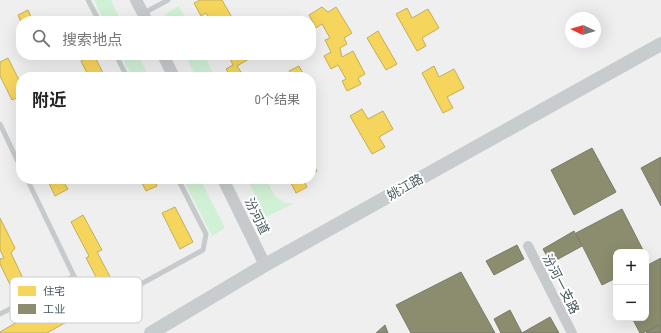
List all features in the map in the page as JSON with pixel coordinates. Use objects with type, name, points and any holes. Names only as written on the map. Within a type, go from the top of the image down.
[{"type":"main road","name":"姚江路","points":[[151,333],[265,265],[661,44]]},
{"type":"street","points":[[136,0],[144,16]]},
{"type":"street","points":[[166,60],[172,72]]},
{"type":"street","name":"汾河道","points":[[225,184],[265,265]]},
{"type":"street","name":"汾河一支路","points":[[528,246],[572,333]]},
{"type":"lane","points":[[88,0],[96,16]]},
{"type":"lane","points":[[146,16],[168,0]]},
{"type":"lane","points":[[118,60],[124,72]]},
{"type":"lane","points":[[0,124],[16,158]]},
{"type":"lane","points":[[28,184],[74,276]]},
{"type":"lane","points":[[142,284],[203,250],[206,234],[181,184]]},
{"type":"lane","points":[[0,314],[10,309]]},
{"type":"green space","points":[[94,0],[111,0],[119,16],[102,16]]},
{"type":"green space","points":[[179,6],[184,16],[166,16],[165,14]]},
{"type":"green space","points":[[124,60],[140,60],[146,72],[130,72]]},
{"type":"green space","points":[[188,60],[206,60],[212,72],[194,72]]},
{"type":"green space","points":[[186,184],[203,184],[225,228],[212,236]]},
{"type":"green space","points":[[250,184],[268,184],[274,195],[284,203],[295,203],[266,217]]},
{"type":"building: 住宅","points":[[200,0],[222,0],[231,16],[208,16],[206,13],[201,16],[194,3]]},
{"type":"building: 住宅","points":[[322,7],[328,12],[336,7],[352,33],[344,38],[347,44],[340,48],[342,57],[353,51],[365,74],[358,78],[361,84],[347,91],[342,81],[346,79],[338,65],[331,69],[324,56],[331,52],[325,40],[330,38],[322,24],[316,28],[316,16],[309,15]]},
{"type":"building: 住宅","points":[[407,8],[412,18],[428,9],[439,28],[422,38],[426,46],[417,51],[396,14]]},
{"type":"building: 住宅","points":[[28,10],[31,16],[18,16]]},
{"type":"building: 住宅","points":[[378,31],[397,64],[386,70],[367,38]]},
{"type":"building: 住宅","points":[[8,58],[16,74],[16,98],[12,100],[0,76],[0,62]]},
{"type":"building: 住宅","points":[[96,60],[102,72],[86,72],[81,61]]},
{"type":"building: 住宅","points":[[230,60],[247,60],[237,66],[241,72],[228,72],[226,69],[233,65]]},
{"type":"building: 住宅","points":[[299,66],[302,72],[290,72]]},
{"type":"building: 住宅","points":[[434,66],[439,77],[454,69],[464,88],[447,97],[453,108],[443,113],[422,73]]},
{"type":"building: 住宅","points":[[362,109],[368,119],[383,111],[393,129],[379,137],[385,147],[372,154],[350,116]]},
{"type":"building: 住宅","points":[[49,184],[65,184],[68,189],[55,196]]},
{"type":"building: 住宅","points":[[142,184],[156,184],[157,186],[146,191]]},
{"type":"building: 住宅","points":[[292,184],[306,184],[307,187],[296,193]]},
{"type":"building: 住宅","points":[[175,207],[193,242],[180,249],[162,213]]},
{"type":"building: 住宅","points":[[83,215],[102,250],[97,252],[110,277],[96,277],[86,258],[89,256],[71,222]]},
{"type":"building: 住宅","points":[[0,218],[15,248],[11,253],[22,277],[10,277],[10,285],[0,264],[0,259],[4,258],[0,250]]},
{"type":"building: 住宅","points":[[15,323],[65,323],[47,333],[0,332]]},
{"type":"building: 工业","points":[[592,148],[616,192],[574,215],[551,170]]},
{"type":"building: 工业","points":[[661,157],[661,206],[641,168]]},
{"type":"building: 工业","points":[[622,209],[642,249],[613,249],[613,280],[602,285],[576,233]]},
{"type":"building: 工业","points":[[574,231],[582,246],[551,263],[543,249]]},
{"type":"building: 工业","points":[[517,245],[524,259],[494,275],[486,261]]},
{"type":"building: 工业","points":[[661,258],[661,323],[643,333],[640,333],[634,321],[649,321],[649,264]]},
{"type":"building: 工业","points":[[461,272],[495,333],[411,333],[396,305]]},
{"type":"building: 工业","points":[[510,310],[522,333],[501,333],[494,319]]},
{"type":"building: 工业","points":[[550,317],[559,333],[522,333]]},
{"type":"building: 工业","points":[[661,324],[661,333],[646,332]]},
{"type":"building: 工业","points":[[385,325],[388,333],[376,333]]}]
